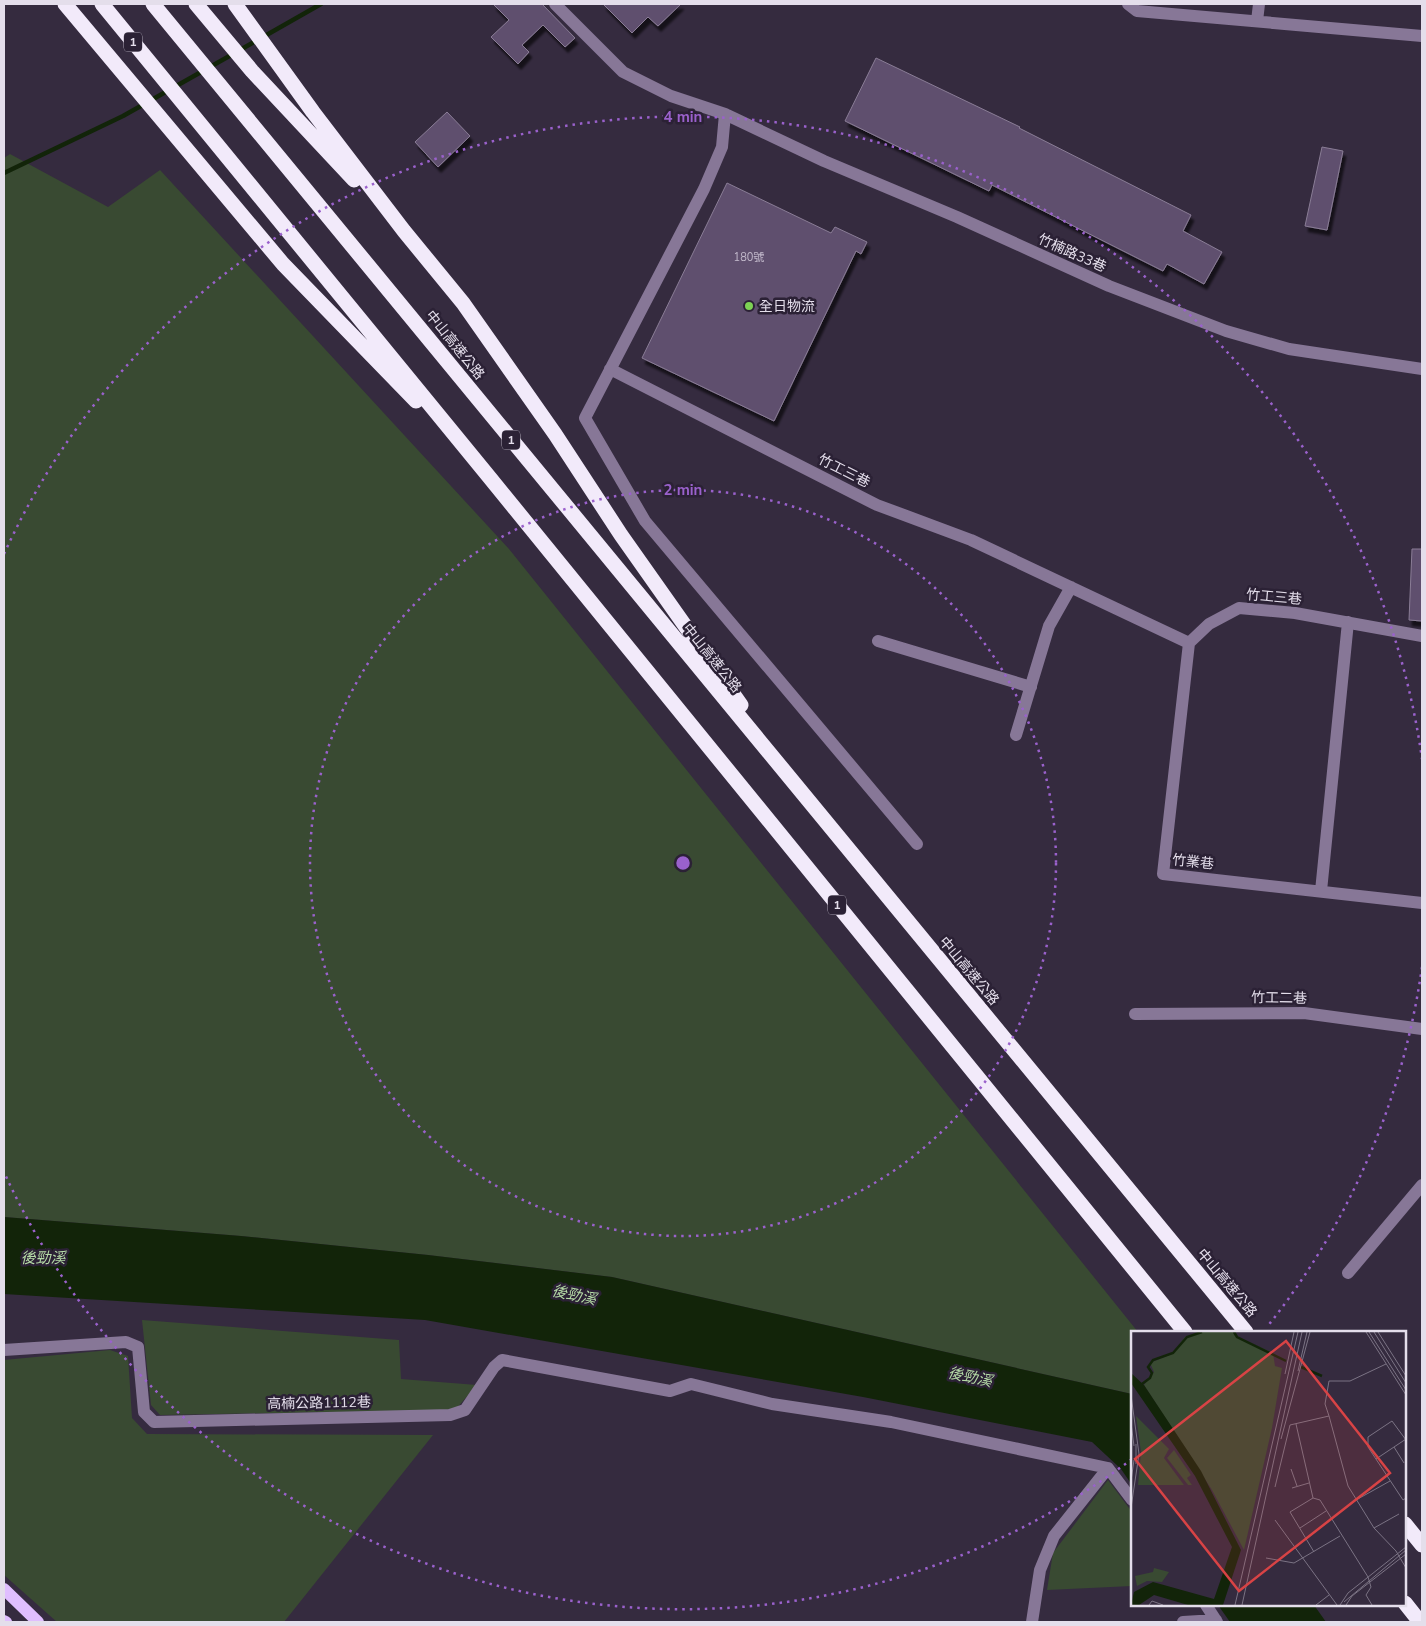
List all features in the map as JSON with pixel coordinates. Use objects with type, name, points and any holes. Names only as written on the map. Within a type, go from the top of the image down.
[{"type":"highway","points":[[66,4],[283,264],[490,478]]},
{"type":"highway","name":"1","points":[[102,4],[1184,1331]]},
{"type":"highway","name":"中山高速公路","points":[[153,4],[1245,1331]]},
{"type":"highway","points":[[196,4],[243,60],[310,134],[404,231]]},
{"type":"highway","points":[[235,4],[262,43],[404,231],[464,303],[555,434],[621,535],[809,803]]},
{"type":"highway","points":[[1406,1525],[1422,1545]]},
{"type":"highway","points":[[1406,1604],[1420,1622]]},
{"type":"main road","points":[[4,1589],[38,1622]]},
{"type":"street","name":"竹楠路33巷","points":[[554,4],[623,72],[671,96],[725,114],[824,161],[957,217],[1109,286],[1226,331],[1289,349],[1422,369]]},
{"type":"street","points":[[1128,4],[1136,10],[1422,36]]},
{"type":"street","points":[[1257,21],[1259,4]]},
{"type":"street","points":[[725,114],[722,147],[704,188],[585,418],[645,521],[917,844]]},
{"type":"street","name":"竹工三巷","points":[[610,368],[877,505],[972,540],[1189,643],[1209,624],[1240,608],[1295,613],[1422,636]]},
{"type":"street","points":[[1016,734],[1049,626],[1071,587]]},
{"type":"street","points":[[1321,890],[1348,622]]},
{"type":"street","points":[[878,640],[1030,687]]},
{"type":"street","name":"竹業巷","points":[[1189,643],[1163,874],[1321,890],[1422,903]]},
{"type":"street","name":"竹工二巷","points":[[1135,1014],[1304,1013],[1422,1029]]},
{"type":"street","points":[[1348,1272],[1422,1185]]},
{"type":"street","name":"高楠公路1112巷","points":[[4,1350],[126,1342],[138,1347],[144,1412],[154,1422],[450,1415],[465,1410],[494,1367],[502,1360],[670,1391],[691,1384],[772,1404],[891,1422],[1108,1468]]},
{"type":"street","points":[[1032,1622],[1040,1570],[1054,1536],[1108,1468],[1131,1499]]},
{"type":"street","points":[[1207,1606],[1216,1621]]},
{"type":"street","points":[[1183,1622],[1216,1621]]},
{"type":"shaded area","points":[[10,154],[108,207],[160,170],[509,549],[1137,1331],[1131,1331],[1131,1394],[612,1277],[428,1255],[241,1236],[4,1217],[4,158]]},
{"type":"shaded area","points":[[142,1320],[399,1340],[401,1379],[477,1385],[455,1410],[160,1415],[151,1405]]},
{"type":"shaded area","points":[[110,1350],[128,1356],[132,1418],[147,1434],[433,1435],[284,1622],[57,1622],[4,1575],[4,1360]]},
{"type":"shaded area","points":[[1108,1480],[1131,1511],[1131,1586],[1047,1590],[1053,1553]]},
{"type":"water","name":"後勁溪","points":[[4,1217],[241,1236],[428,1255],[612,1277],[1131,1394],[1131,1484],[1121,1469],[1092,1442],[863,1397],[425,1320],[4,1294]]},
{"type":"water","points":[[1219,1606],[1315,1606],[1326,1622],[1230,1622]]},
{"type":"building","points":[[493,4],[542,4],[575,38],[565,47],[543,25],[522,45],[529,52],[518,64],[491,37],[509,20]]},
{"type":"building","points":[[603,4],[681,4],[658,26],[648,17],[632,33]]},
{"type":"building","points":[[876,58],[1020,127],[1191,215],[1183,231],[1222,252],[1204,284],[1167,264],[1163,271],[992,185],[989,191],[845,121]]},
{"type":"building","points":[[447,112],[470,136],[438,167],[415,142]]},
{"type":"building","points":[[1322,147],[1343,151],[1327,230],[1305,226]]},
{"type":"building","name":"全日物流","points":[[727,183],[831,233],[835,227],[867,242],[861,254],[856,251],[774,421],[642,358]]},
{"type":"building","points":[[1412,549],[1422,549],[1422,621],[1409,620]]},
{"type":"waterway","points":[[240,50],[321,4]]},
{"type":"waterway","points":[[4,173],[123,116],[233,54]]},
{"type":"place","name":"全日物流","points":[[749,306]]}]
